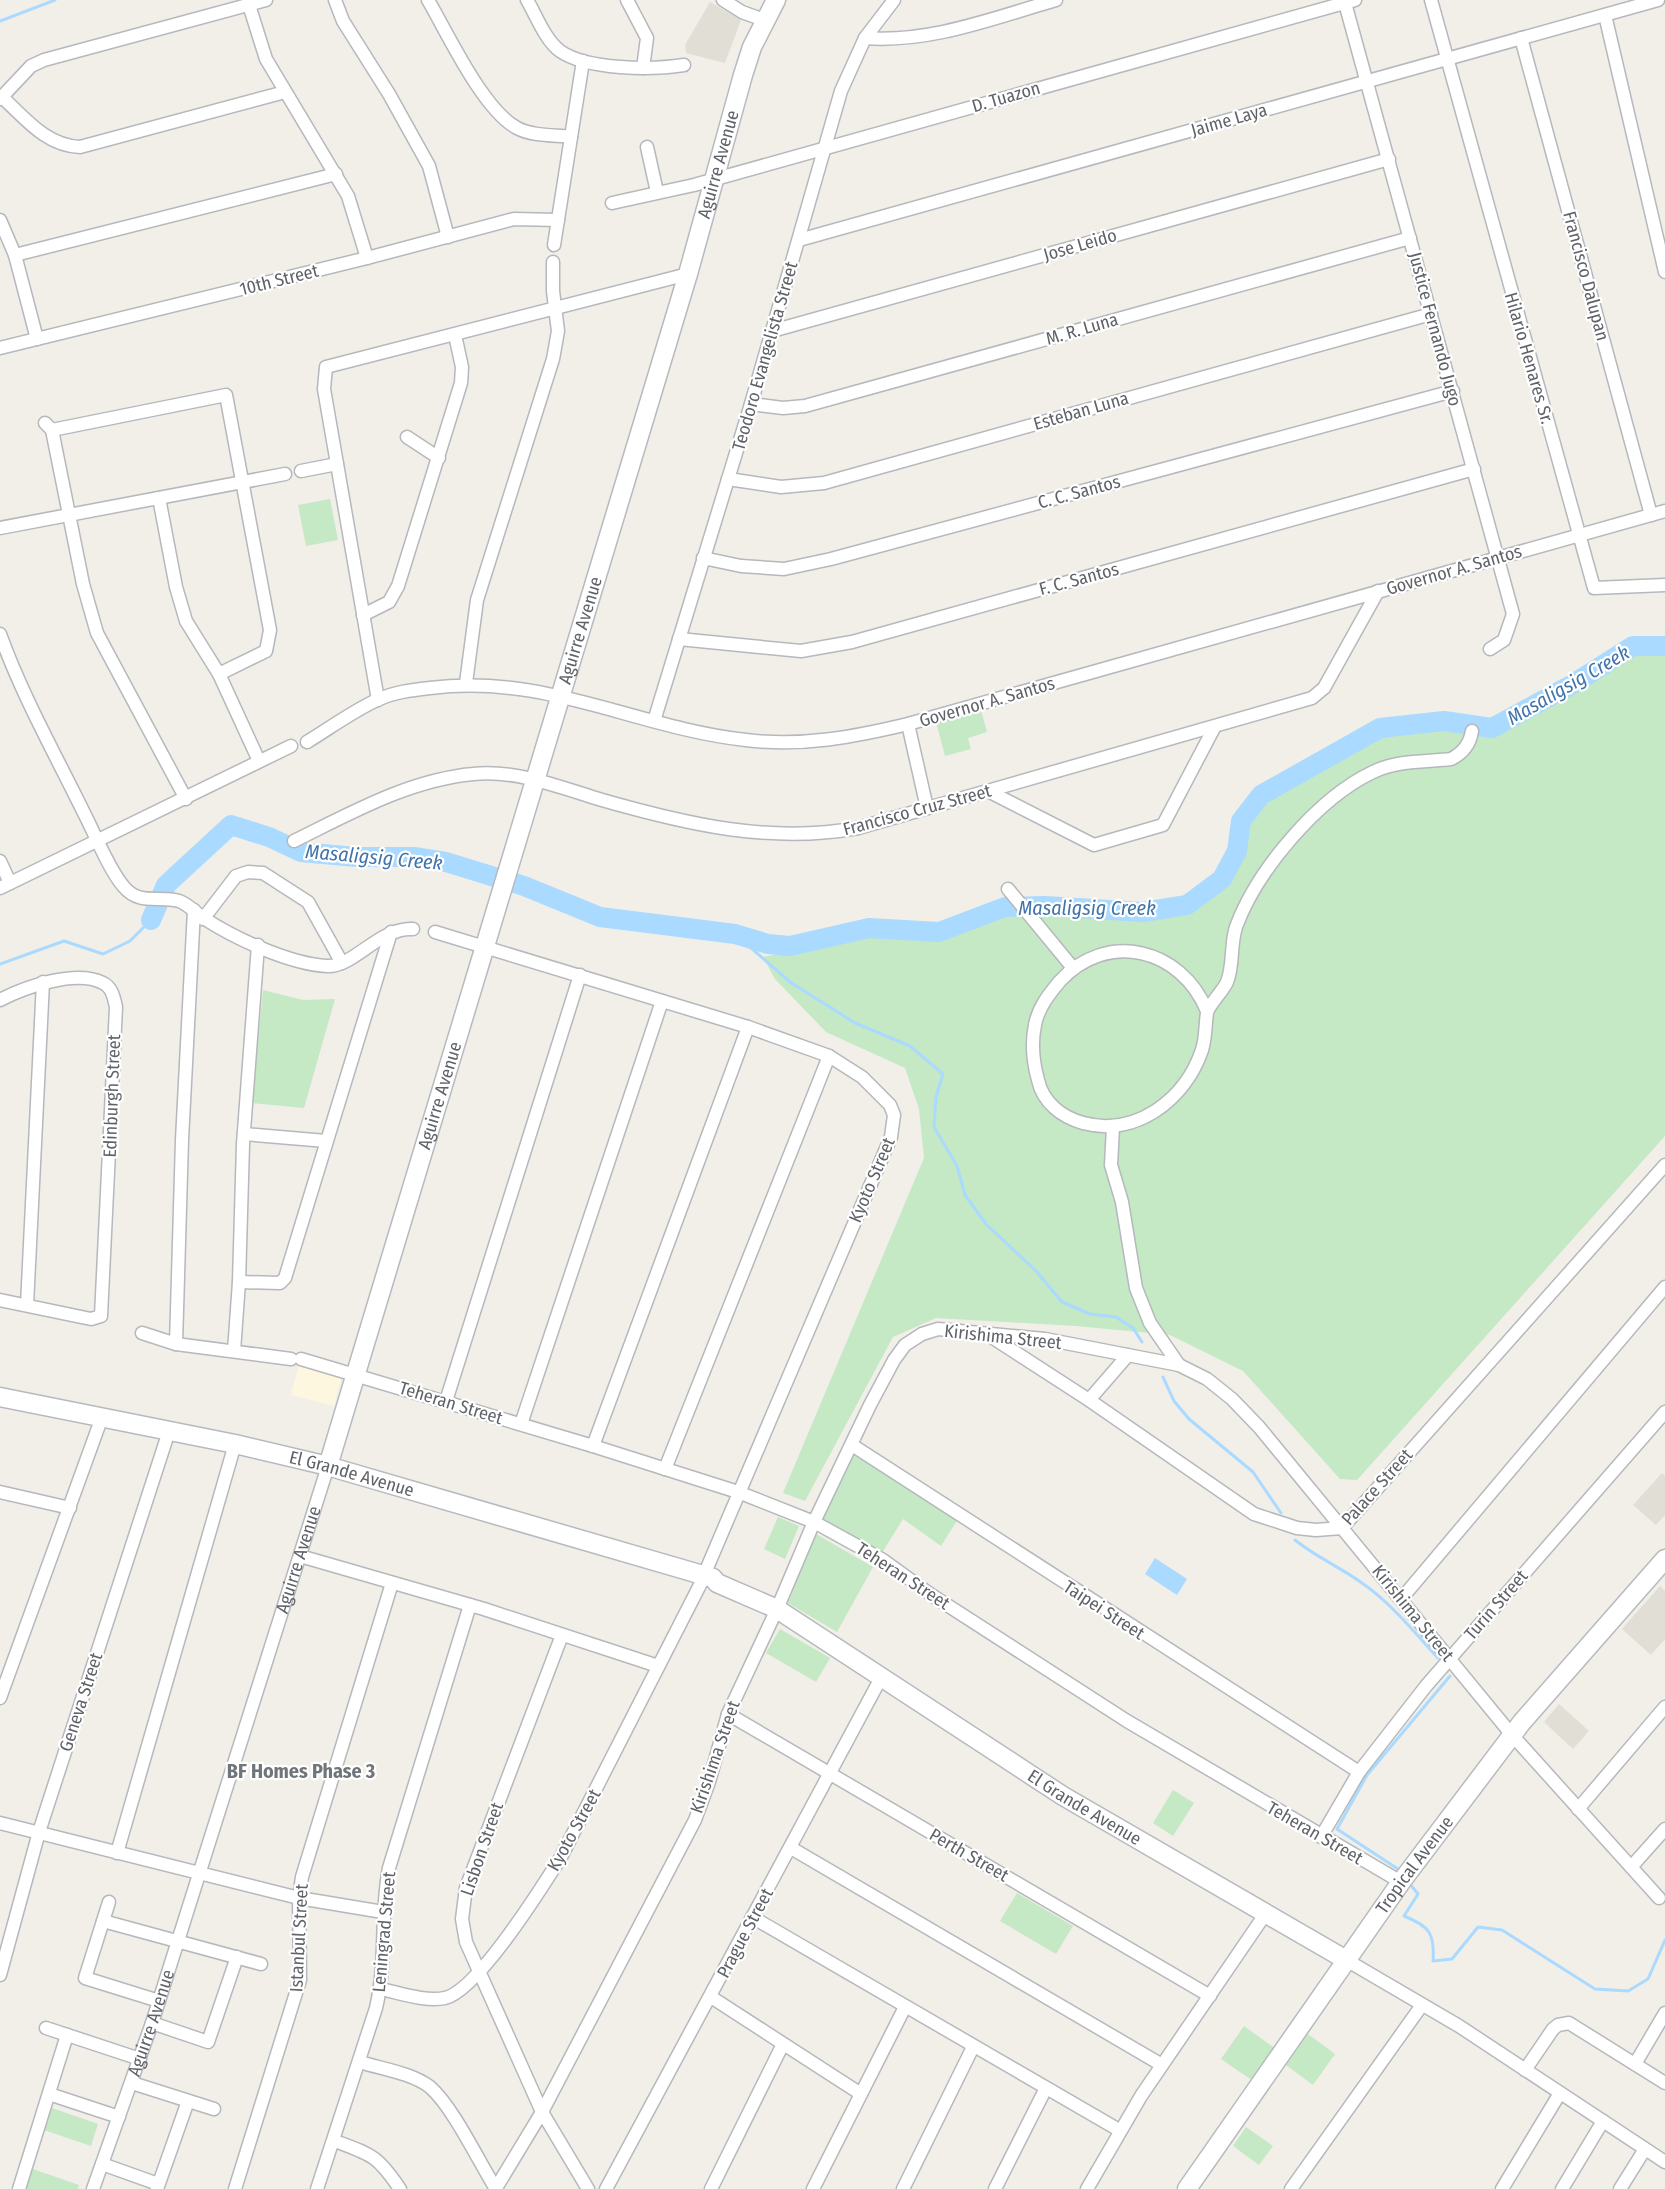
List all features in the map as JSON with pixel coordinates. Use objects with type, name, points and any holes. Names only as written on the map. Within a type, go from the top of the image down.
[{"type":"street","points":[[266,0],[44,60],[31,66],[1,98],[44,136],[64,146],[80,147],[285,92]]},
{"type":"street","points":[[335,0],[343,21],[389,94],[429,166],[448,237]]},
{"type":"street","points":[[428,0],[484,96],[505,120],[518,129],[571,137]]},
{"type":"street","points":[[527,0],[553,44],[560,51],[583,61],[660,69],[684,65]]},
{"type":"street","points":[[627,0],[647,38],[643,68]]},
{"type":"street","points":[[723,0],[742,12],[764,20]]},
{"type":"street","name":"Aguirre Avenue","points":[[93,2189],[132,2083],[179,1941],[356,1375],[688,274],[743,75],[764,20],[776,0]]},
{"type":"street","name":"Teodoro Evangelista Street","points":[[654,721],[751,404],[841,91],[865,38],[894,0]]},
{"type":"street","points":[[865,38],[896,40],[922,38],[1056,0]]},
{"type":"street","name":"Hilario Henares Sr.","points":[[1431,0],[1594,588],[1665,585]]},
{"type":"street","name":"Jaime Laya","points":[[799,240],[1658,0]]},
{"type":"street","name":"Justice Fernando Jugo","points":[[1350,1],[1367,82],[1513,614],[1504,640],[1491,649]]},
{"type":"street","name":"D. Tuazon","points":[[612,203],[715,179],[1350,1]]},
{"type":"street","points":[[249,4],[266,59],[336,174],[355,215],[367,258]]},
{"type":"street","points":[[1605,15],[1665,272]]},
{"type":"street","name":"Francisco Dalupan","points":[[1521,38],[1651,515]]},
{"type":"street","points":[[554,245],[583,61]]},
{"type":"street","points":[[647,147],[657,192]]},
{"type":"street","name":"Jose Leido","points":[[772,331],[1389,159]]},
{"type":"street","points":[[15,255],[336,174]]},
{"type":"street","name":"10th Street","points":[[0,348],[367,258],[514,219],[558,220]]},
{"type":"street","points":[[0,220],[15,255],[37,339]]},
{"type":"street","name":"M. R. Luna","points":[[751,404],[783,408],[805,406],[1410,238]]},
{"type":"street","points":[[466,683],[477,600],[553,359],[558,331],[553,262]]},
{"type":"street","points":[[378,700],[324,389],[326,367],[688,274]]},
{"type":"street","name":"Esteban Luna","points":[[728,479],[781,487],[824,483],[1431,314]]},
{"type":"street","points":[[363,615],[389,602],[398,586],[461,383],[462,367],[455,335]]},
{"type":"street","name":"C. C. Santos","points":[[704,558],[741,566],[784,569],[831,559],[1452,390]]},
{"type":"street","points":[[186,799],[97,633],[48,427],[226,395],[270,630],[266,651],[219,674]]},
{"type":"street","points":[[407,437],[439,458]]},
{"type":"street","points":[[301,471],[338,464]]},
{"type":"street","name":"F. C. Santos","points":[[679,639],[801,651],[852,642],[1474,469]]},
{"type":"street","points":[[0,528],[285,474]]},
{"type":"street","points":[[159,498],[176,587],[186,621],[219,674],[260,761]]},
{"type":"street","name":"Governor A. Santos","points":[[307,742],[378,700],[403,692],[466,683],[504,685],[560,695],[699,733],[777,742],[852,737],[908,724],[1665,511]]},
{"type":"street","name":"Francisco Cruz Street","points":[[294,841],[394,794],[419,785],[475,773],[506,775],[534,781],[702,826],[760,834],[814,834],[844,831],[1299,704],[1324,688],[1378,591]]},
{"type":"street","points":[[0,634],[4,659],[124,887],[137,898],[151,901],[176,900],[258,945],[313,965],[331,967],[342,963],[391,932],[413,929]]},
{"type":"street","points":[[908,724],[927,808]]},
{"type":"street","points":[[988,791],[1094,845],[1162,825],[1214,728]]},
{"type":"street","points":[[1207,1011],[1228,979],[1233,942],[1242,915],[1280,852],[1299,829],[1323,806],[1374,771],[1390,765],[1451,759],[1460,755],[1467,746],[1472,731]]},
{"type":"street","points":[[0,861],[5,886],[291,746]]},
{"type":"street","points":[[176,1344],[182,1140],[199,914],[236,876],[248,872],[263,873],[308,902],[342,963]]},
{"type":"street","points":[[1012,893],[1073,968]]},
{"type":"street","points":[[239,1282],[280,1283],[285,1278],[391,932]]},
{"type":"street","name":"Kyoto Street","points":[[381,1989],[423,1998],[446,1998],[462,1988],[479,1971],[541,1889],[561,1857],[705,1578],[738,1492],[894,1126],[890,1104],[881,1094],[847,1065],[829,1056],[748,1027],[435,932]]},
{"type":"street","points":[[234,1351],[239,1282],[244,1134],[258,945]]},
{"type":"street","points":[[1111,951],[1149,955],[1172,967],[1188,979],[1200,994],[1207,1011],[1207,1030],[1202,1051],[1191,1074],[1175,1096],[1156,1112],[1131,1124],[1113,1127],[1091,1125],[1059,1113],[1047,1101],[1039,1086],[1034,1062],[1035,1025],[1048,995],[1073,968],[1099,954],[1111,951]]},
{"type":"street","points":[[446,1401],[580,975]]},
{"type":"street","name":"Edinburgh Street","points":[[0,999],[43,982],[81,980],[104,983],[110,989],[116,1007],[102,1312],[98,1319],[27,1305]]},
{"type":"street","points":[[0,1300],[27,1305],[43,982]]},
{"type":"street","points":[[521,1424],[662,1001]]},
{"type":"street","points":[[593,1446],[748,1027]]},
{"type":"street","points":[[665,1469],[829,1056]]},
{"type":"street","points":[[1113,1127],[1111,1165],[1122,1202],[1136,1288],[1150,1323],[1179,1365]]},
{"type":"street","points":[[244,1134],[326,1141]]},
{"type":"street","name":"Palace Street","points":[[985,1332],[1089,1400],[1254,1514],[1297,1528],[1316,1530],[1342,1528],[1665,1165]]},
{"type":"street","points":[[1402,1598],[1665,1287]]},
{"type":"street","name":"Kirishima Street","points":[[496,2189],[542,2112],[694,1820],[710,1782],[728,1714],[814,1522],[894,1360],[905,1345],[922,1334],[938,1329],[1045,1339],[1179,1365],[1207,1379],[1232,1399],[1259,1427],[1402,1598],[1512,1735],[1659,1898]]},
{"type":"street","name":"Teheran Street","points":[[142,1333],[176,1344],[296,1359],[356,1375],[738,1492],[814,1522],[883,1560],[930,1594],[1127,1721],[1401,1882]]},
{"type":"street","points":[[1089,1400],[1128,1355]]},
{"type":"street","name":"El Grande Avenue","points":[[0,1397],[235,1444],[328,1466],[705,1578],[777,1609],[1063,1796],[1459,2026],[1665,2162]]},
{"type":"street","name":"Turin Street","points":[[1321,1837],[1359,1772],[1450,1658],[1665,1412]]},
{"type":"street","points":[[0,1698],[102,1417]]},
{"type":"street","name":"Geneva Street","points":[[0,1975],[39,1833],[169,1431]]},
{"type":"street","points":[[117,1853],[235,1444]]},
{"type":"street","name":"Taipei Street","points":[[852,1444],[1359,1772]]},
{"type":"street","points":[[0,1492],[70,1508]]},
{"type":"street","points":[[300,1556],[470,1605],[658,1666]]},
{"type":"street","name":"Tropical Avenue","points":[[1187,2189],[1401,1882],[1512,1735],[1665,1560]]},
{"type":"street","name":"Istanbul Street","points":[[235,2189],[300,1980],[299,1898],[309,1852],[392,1582]]},
{"type":"street","name":"Leningrad Street","points":[[317,2189],[335,2141],[381,1989],[383,1912],[396,1843],[470,1605]]},
{"type":"street","name":"Lisbon Street","points":[[562,1635],[466,1888],[463,1904],[463,1932],[542,2112],[588,2189]]},
{"type":"street","name":"Prague Street","points":[[606,2189],[882,1677]]},
{"type":"street","points":[[1578,1809],[1665,1707]]},
{"type":"street","name":"Perth Street","points":[[728,1714],[1210,1996]]},
{"type":"street","points":[[0,1822],[299,1898],[383,1912]]},
{"type":"street","points":[[1632,1866],[1665,1829]]},
{"type":"street","points":[[791,1848],[1162,2065]]},
{"type":"street","points":[[109,1902],[85,1978],[159,2001]]},
{"type":"street","points":[[1087,2189],[1119,2130],[1266,1913]]},
{"type":"street","points":[[752,1917],[1119,2130]]},
{"type":"street","points":[[103,1920],[261,1964]]},
{"type":"street","points":[[152,2023],[208,2042],[237,1957]]},
{"type":"street","points":[[711,1997],[861,2094]]},
{"type":"street","points":[[1291,2189],[1422,2005]]},
{"type":"street","points":[[813,2189],[904,2007]]},
{"type":"street","points":[[1635,2064],[1665,2013]]},
{"type":"street","points":[[1526,2070],[1553,2029],[1564,2023],[1575,2026],[1665,2083]]},
{"type":"street","points":[[46,2028],[140,2059]]},
{"type":"street","points":[[19,2189],[67,2035]]},
{"type":"street","points":[[711,2189],[783,2044]]},
{"type":"street","points":[[903,2189],[973,2047]]},
{"type":"street","points":[[360,2062],[415,2079],[429,2087],[449,2112],[496,2189]]},
{"type":"street","points":[[132,2083],[214,2109]]},
{"type":"street","points":[[995,2189],[1046,2088]]},
{"type":"street","points":[[1502,2189],[1560,2093]]},
{"type":"street","points":[[49,2094],[119,2117]]},
{"type":"street","points":[[102,2164],[158,2186],[188,2101]]},
{"type":"street","points":[[1562,2189],[1603,2121]]},
{"type":"street","points":[[335,2141],[373,2155],[383,2163],[400,2189]]},
{"type":"street","points":[[1620,2189],[1645,2149]]},
{"type":"shaded area","points":[[710,2],[741,20],[725,63],[686,53],[685,45]]},
{"type":"shaded area","points":[[299,1365],[341,1378],[334,1406],[291,1395]]},
{"type":"shaded area","points":[[1662,1473],[1665,1476],[1665,1515],[1656,1525],[1633,1505]]},
{"type":"shaded area","points":[[1660,1586],[1665,1591],[1665,1639],[1651,1655],[1622,1629]]},
{"type":"shaded area","points":[[1559,1704],[1589,1731],[1573,1749],[1544,1722]]},
{"type":"green space","points":[[330,499],[338,540],[306,546],[298,505]]},
{"type":"green space","points":[[1633,646],[1665,646],[1665,1136],[1357,1480],[1340,1479],[1243,1371],[1170,1335],[1076,1326],[936,1318],[893,1337],[805,1501],[783,1493],[924,1158],[919,1109],[905,1068],[826,1032],[775,979],[763,957],[871,935],[941,939],[1005,907],[1045,906],[1143,912],[1187,905],[1222,879],[1237,851],[1241,821],[1261,795],[1300,771],[1380,728],[1444,721],[1492,728],[1573,684]]},
{"type":"green space","points":[[981,710],[987,732],[968,738],[971,749],[945,756],[936,722]]},
{"type":"green space","points":[[263,990],[303,1000],[335,999],[304,1108],[252,1103]]},
{"type":"green space","points":[[855,1453],[958,1519],[941,1546],[903,1519],[882,1553],[822,1518]]},
{"type":"green space","points":[[778,1517],[799,1526],[785,1559],[764,1549]]},
{"type":"green space","points":[[816,1534],[873,1567],[837,1632],[788,1603]]},
{"type":"green space","points":[[780,1629],[830,1658],[816,1682],[766,1653]]},
{"type":"green space","points":[[1173,1790],[1194,1803],[1173,1836],[1153,1823]]},
{"type":"green space","points":[[1017,1893],[1073,1926],[1056,1954],[1000,1921]]},
{"type":"green space","points":[[1244,2026],[1276,2049],[1253,2081],[1221,2059]]},
{"type":"green space","points":[[1308,2034],[1335,2054],[1313,2085],[1286,2065]]},
{"type":"green space","points":[[52,2108],[98,2124],[91,2146],[44,2130]]},
{"type":"green space","points":[[1246,2127],[1273,2146],[1259,2165],[1233,2146]]},
{"type":"green space","points":[[33,2169],[79,2185],[78,2189],[26,2189]]},
{"type":"water","points":[[1155,1558],[1187,1579],[1177,1595],[1145,1574]]},
{"type":"waterway","points":[[0,21],[55,0]]},
{"type":"waterway","name":"Masaligsig Creek","points":[[151,920],[166,885],[231,825],[269,837],[301,852],[356,857],[414,857],[446,862],[524,886],[600,917],[735,934],[768,944],[790,946],[869,928],[939,932],[1005,907],[1045,906],[1143,912],[1187,905],[1222,879],[1237,851],[1241,821],[1261,795],[1380,728],[1444,721],[1492,728],[1573,684],[1633,646],[1665,646]]},
{"type":"waterway","name":"Masaligsig Creek","points":[[0,964],[64,941],[103,954],[130,941],[151,920]]},
{"type":"waterway","name":"Masaligsig Creek","points":[[735,934],[790,982],[855,1023],[910,1046],[943,1074],[936,1097],[934,1127],[957,1166],[965,1195],[986,1224],[1036,1271],[1062,1302],[1090,1314],[1116,1317],[1133,1328],[1142,1342]]},
{"type":"waterway","name":"Masaligsig Creek","points":[[1163,1377],[1174,1401],[1189,1419],[1253,1472],[1281,1513]]},
{"type":"waterway","name":"Masaligsig Creek","points":[[1295,1540],[1373,1591],[1402,1618],[1438,1658]]},
{"type":"waterway","name":"Masaligsig Creek","points":[[1401,1871],[1337,1829],[1367,1775],[1450,1676]]},
{"type":"waterway","points":[[1409,1883],[1418,1894],[1404,1916],[1419,1923],[1429,1932],[1433,1944],[1433,1961],[1452,1959],[1478,1927],[1502,1930],[1595,1989],[1628,1991],[1648,1979],[1665,1940]]},
{"type":"district","name":"BF Homes Phase 3","points":[[301,1771]]}]
